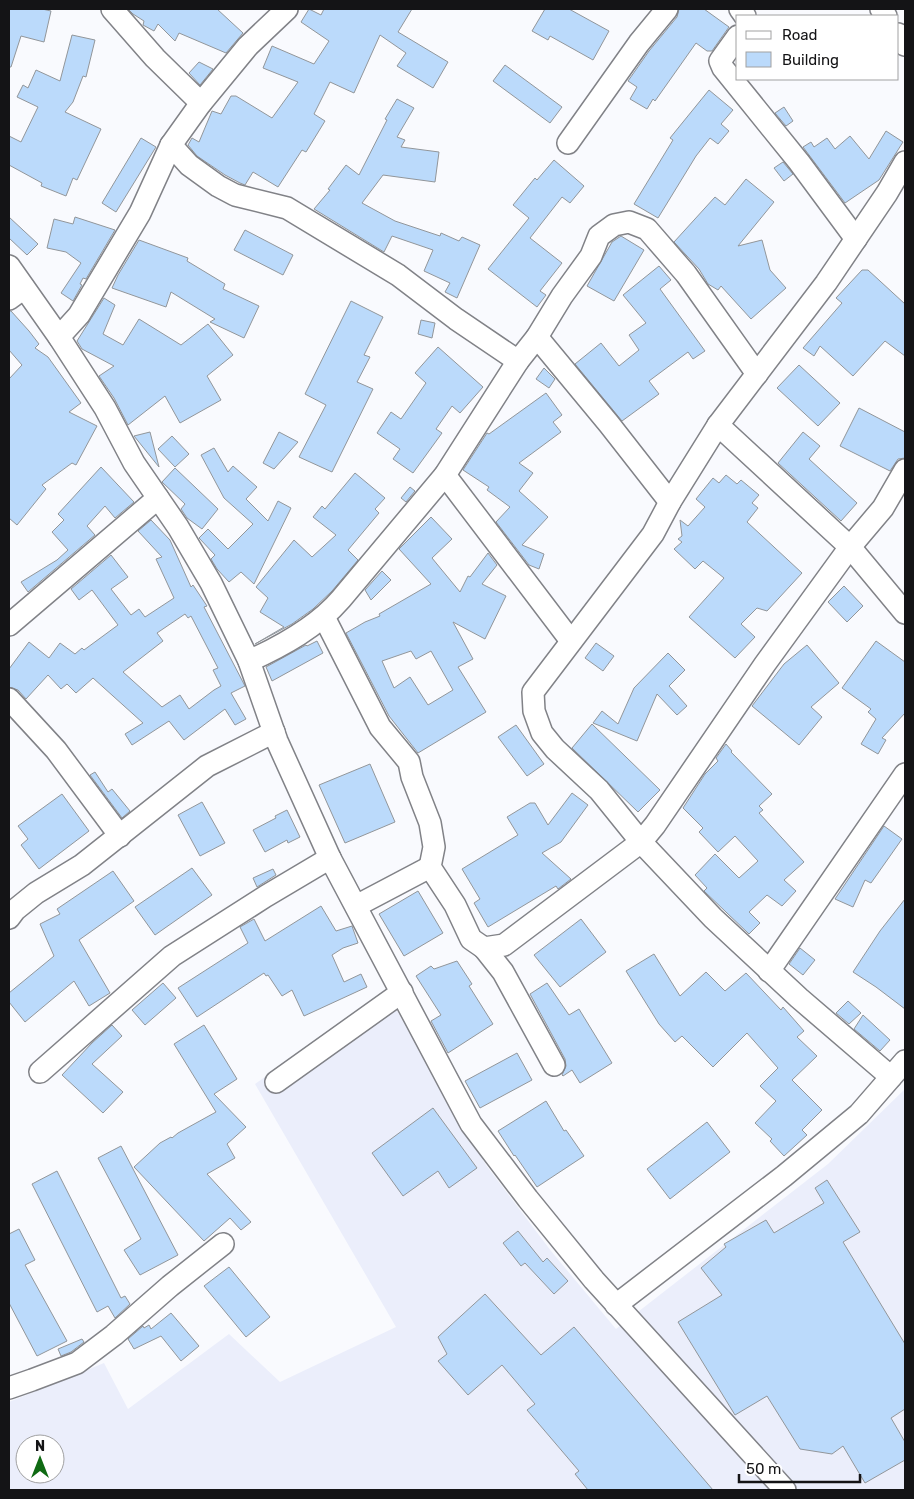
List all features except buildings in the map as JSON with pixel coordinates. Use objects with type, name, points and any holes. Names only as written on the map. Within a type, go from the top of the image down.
[{"type":"street","points":[[112,9],[155,58],[201,103]]},
{"type":"street","points":[[59,337],[79,316],[140,213],[171,145],[201,103],[248,46],[287,9]]},
{"type":"street","points":[[568,143],[639,43],[667,9]]},
{"type":"street","points":[[736,39],[720,61],[723,68],[800,162],[856,239]]},
{"type":"street","points":[[171,145],[189,164],[218,186],[235,195],[287,208],[398,275],[456,319],[518,361]]},
{"type":"street","points":[[891,1078],[769,971],[713,918],[642,842],[600,790],[555,748],[542,733],[534,711],[533,692],[653,534],[670,502],[718,425],[826,283],[887,193],[905,162]]},
{"type":"street","points":[[249,661],[274,649],[324,617],[445,475],[518,361],[537,337],[562,296],[591,256],[600,236],[614,225],[629,222],[647,229],[679,267],[757,374]]},
{"type":"street","points":[[9,266],[16,293],[59,337],[105,408],[134,464],[178,527],[211,583],[249,661],[274,732],[330,858],[471,1124],[528,1199],[616,1305],[696,1390],[785,1490]]},
{"type":"street","points":[[537,337],[670,502]]},
{"type":"street","points":[[718,425],[850,547],[905,614]]},
{"type":"street","points":[[484,948],[504,945],[642,842],[765,664],[850,547],[883,508],[905,470]]},
{"type":"street","points":[[445,475],[571,641]]},
{"type":"street","points":[[9,625],[158,498]]},
{"type":"street","points":[[324,617],[380,728],[409,762],[412,777],[430,823],[434,847],[430,867],[455,905],[471,938],[484,948],[503,972],[554,1065]]},
{"type":"street","points":[[9,699],[56,750],[120,836]]},
{"type":"street","points":[[9,918],[15,910],[36,893],[82,865],[207,766],[274,732]]},
{"type":"street","points":[[769,971],[905,774]]},
{"type":"street","points":[[40,1072],[172,956],[330,858]]},
{"type":"street","points":[[356,906],[430,867]]},
{"type":"street","points":[[276,1082],[402,992]]},
{"type":"street","points":[[616,1305],[784,1176],[859,1114],[905,1060]]},
{"type":"street","points":[[9,1388],[77,1362],[114,1335],[170,1286],[223,1244]]},
{"type":"shaded area","points":[[386,991],[448,1102],[486,1165],[551,1251],[616,1329],[828,1164],[905,1089],[905,1490],[9,1490],[9,1402],[104,1363],[128,1409],[229,1334],[280,1382],[396,1327],[255,1084]]}]
